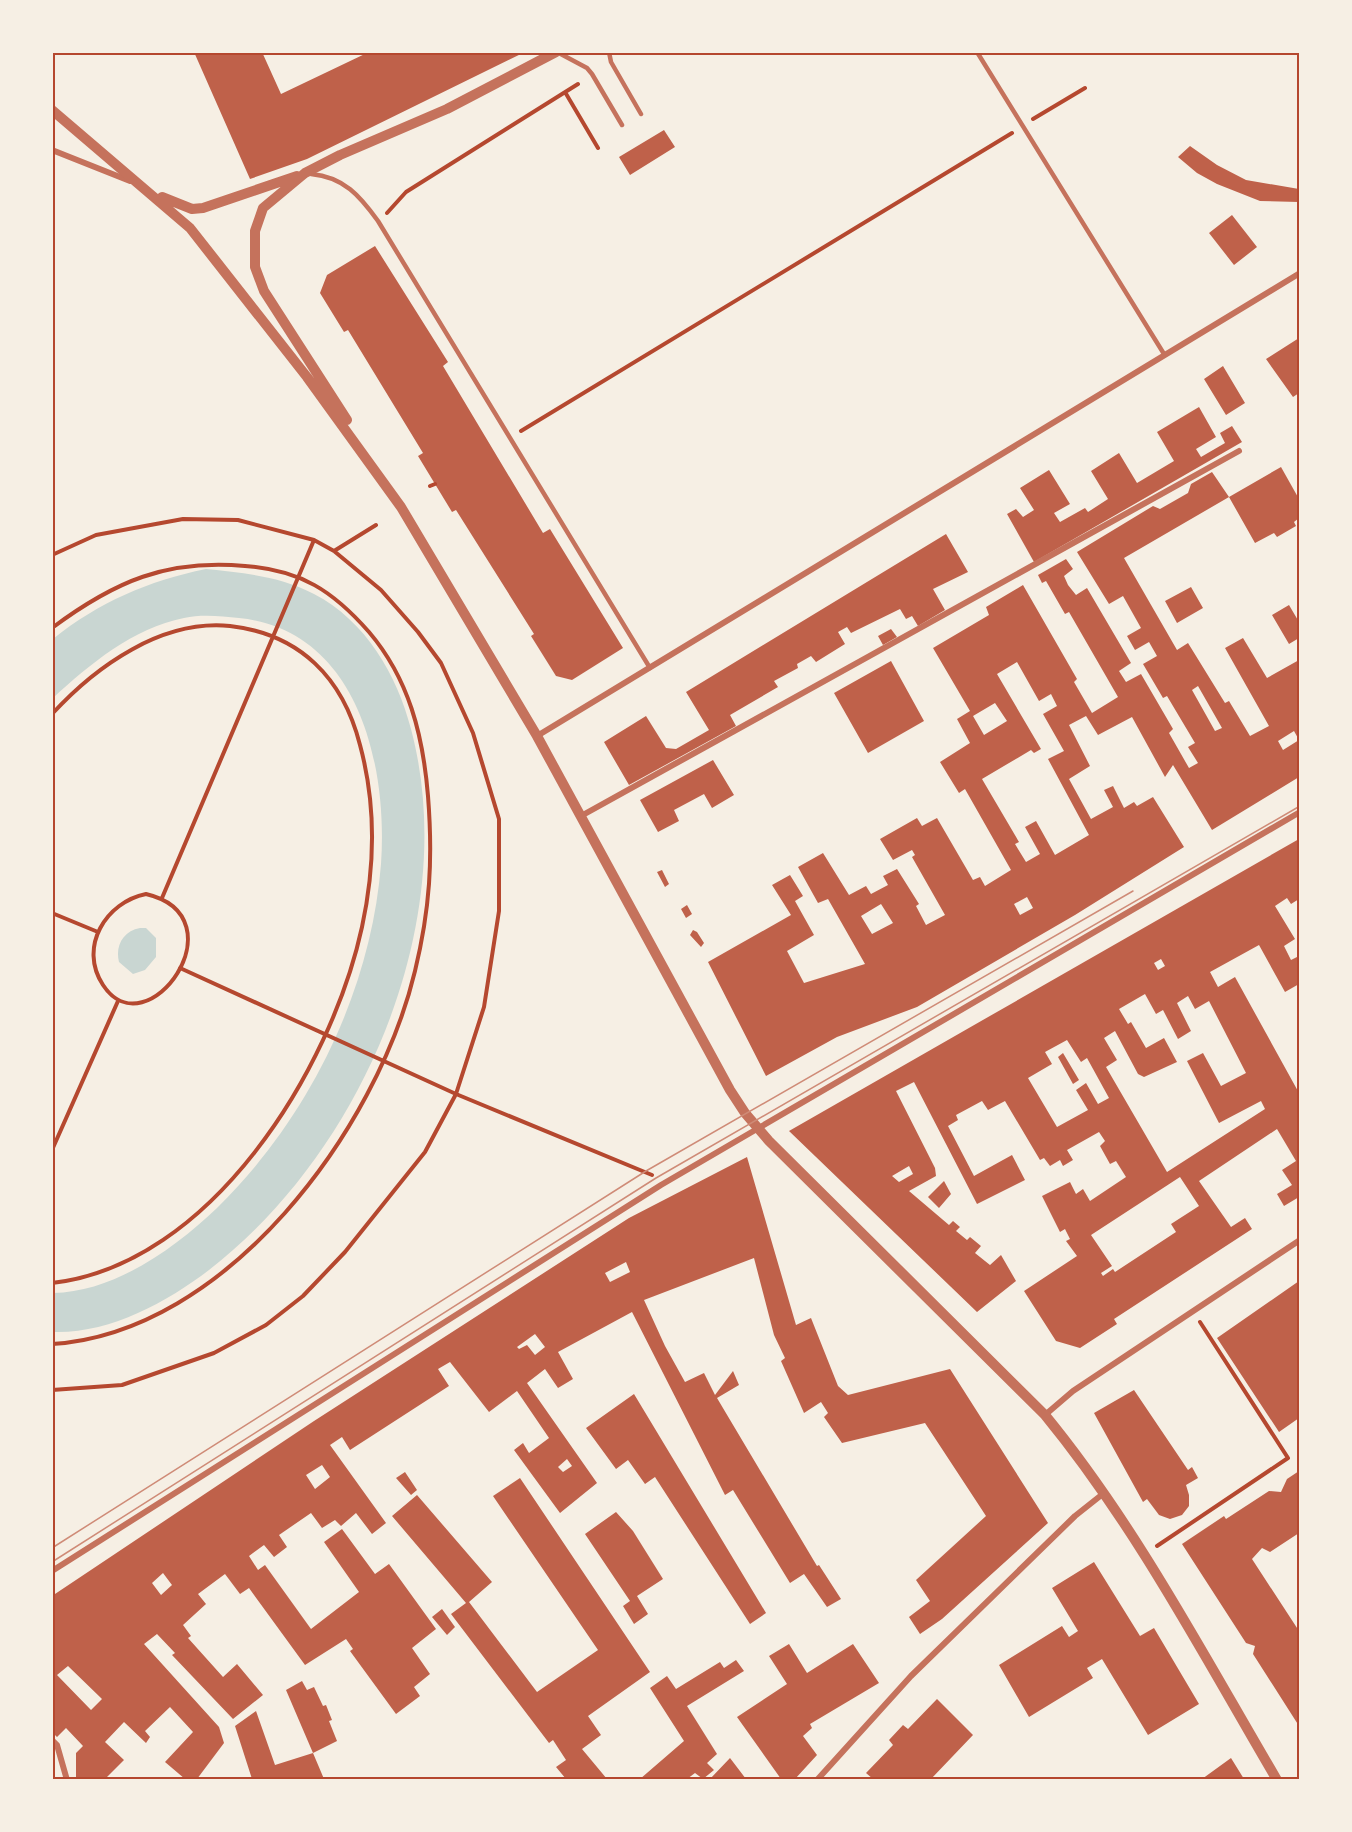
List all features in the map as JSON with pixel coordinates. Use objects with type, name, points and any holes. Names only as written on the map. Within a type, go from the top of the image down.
[{"type":"street","points":[[52,150],[101,167],[171,203],[192,209],[203,208],[305,173],[340,155],[447,109],[556,52]]},
{"type":"street","points":[[52,110],[190,228],[307,377],[401,507]]},
{"type":"street","points":[[305,173],[263,208],[255,231],[255,267],[264,291],[401,507],[537,736],[711,1056],[745,1113],[758,1129],[1045,1415],[1104,1493],[1277,1779]]},
{"type":"street","points":[[537,736],[1299,273]]},
{"type":"street","points":[[581,816],[1239,451]]},
{"type":"street","points":[[52,1570],[661,1185],[1299,812]]},
{"type":"street","points":[[1045,1415],[1073,1391],[1299,1240]]},
{"type":"street","points":[[818,1779],[911,1676],[1075,1515],[1104,1493]]},
{"type":"street","points":[[52,1740],[57,1745],[67,1779]]},
{"type":"lane","points":[[556,52],[586,68],[592,74],[622,125]]},
{"type":"lane","points":[[609,52],[611,62],[641,114]]},
{"type":"lane","points":[[977,52],[1119,285],[1164,354]]},
{"type":"lane","points":[[305,173],[346,184],[364,201],[378,221],[650,668]]},
{"type":"path","points":[[378,221],[406,192],[578,84]]},
{"type":"path","points":[[510,438],[1085,88]]},
{"type":"path","points":[[564,92],[597,148]]},
{"type":"path","points":[[430,486],[435,484]]},
{"type":"path","points":[[52,555],[96,535],[183,519],[238,520],[314,540],[334,551],[381,590],[418,632],[441,663],[473,733],[499,819],[499,911],[484,1007],[456,1094],[425,1152],[387,1202],[345,1252],[303,1296],[266,1325],[214,1353],[163,1373],[122,1385],[52,1390]]},
{"type":"path","points":[[334,551],[376,525]]},
{"type":"path","points":[[162,898],[314,540]]},
{"type":"path","points":[[52,628],[106,592],[145,575],[186,564],[273,568],[326,590],[350,611],[381,646],[402,679],[414,712],[425,763],[433,849],[431,881],[415,974],[384,1061],[343,1134],[310,1182],[288,1210],[233,1265],[170,1309],[104,1336],[76,1343],[52,1344]]},
{"type":"path","points":[[52,714],[93,674],[155,638],[186,628],[220,625],[254,629],[296,646],[319,666],[339,691],[355,724],[365,763],[372,811],[370,862],[362,925],[351,967],[324,1035],[292,1098],[258,1145],[191,1219],[152,1249],[114,1268],[74,1280],[52,1283]]},
{"type":"path","points":[[146,894],[162,898],[177,912],[185,927],[188,940],[180,968],[162,993],[140,1003],[118,1000],[107,992],[94,963],[94,946],[98,932],[115,907],[129,897],[146,894]]},
{"type":"path","points":[[52,913],[98,932]]},
{"type":"path","points":[[180,968],[456,1094],[646,1171],[661,1185]]},
{"type":"path","points":[[52,1150],[118,1000]]},
{"type":"path","points":[[1143,1556],[1288,1458],[1193,1311]]},
{"type":"shaded area","points":[[206,569],[275,579],[314,594],[333,605],[364,634],[388,670],[411,729],[423,803],[422,878],[410,953],[386,1027],[354,1098],[312,1163],[264,1221],[209,1270],[155,1305],[95,1328],[53,1332],[53,1293],[76,1291],[98,1285],[142,1266],[162,1253],[217,1208],[250,1173],[280,1135],[329,1051],[349,1006],[364,959],[375,912],[381,864],[382,825],[371,746],[357,708],[338,675],[312,648],[280,628],[239,618],[204,616],[184,618],[147,630],[113,649],[53,698],[53,639],[88,614],[125,595],[164,580]]},
{"type":"shaded area","points":[[146,928],[156,938],[156,957],[145,970],[133,974],[119,962],[118,950],[122,940],[129,932]]},
{"type":"building","points":[[194,52],[262,52],[281,94],[369,52],[525,52],[307,159],[250,179]]},
{"type":"building","points":[[664,130],[675,147],[630,175],[619,157]]},
{"type":"building","points":[[1190,146],[1217,165],[1246,180],[1299,189],[1299,202],[1260,201],[1217,184],[1197,173],[1178,157]]},
{"type":"building","points":[[1232,215],[1257,247],[1234,265],[1209,233]]},
{"type":"building","points":[[375,246],[448,362],[443,366],[543,533],[550,529],[623,648],[572,680],[556,676],[531,636],[534,634],[456,510],[452,512],[418,456],[423,453],[348,330],[344,332],[320,293],[327,275]]},
{"type":"building","points":[[1299,338],[1299,393],[1293,397],[1266,359]]},
{"type":"building","points":[[1223,366],[1245,403],[1226,415],[1204,379]]},
{"type":"building","points":[[1199,407],[1216,437],[1196,449],[1201,457],[1225,443],[1220,433],[1232,426],[1242,442],[1034,562],[1007,514],[1016,509],[1023,517],[1034,510],[1020,488],[1049,470],[1070,504],[1054,513],[1060,522],[1085,508],[1088,512],[1108,499],[1091,471],[1119,453],[1137,483],[1174,461],[1157,432]]},
{"type":"building","points":[[1281,467],[1299,499],[1299,518],[1294,522],[1296,526],[1277,537],[1274,533],[1255,543],[1229,497]]},
{"type":"building","points":[[1212,472],[1229,497],[1124,558],[1177,650],[1188,643],[1225,703],[1229,701],[1250,736],[1269,726],[1225,648],[1243,638],[1267,678],[1299,660],[1299,740],[1299,777],[1212,830],[1173,765],[1165,777],[1132,717],[1098,735],[1086,716],[1069,725],[1090,766],[1069,779],[1091,819],[1113,807],[1104,790],[1113,786],[1124,808],[1134,802],[1137,806],[1153,797],[1184,847],[1075,915],[917,1007],[837,1037],[766,1076],[708,962],[791,915],[772,885],[790,875],[803,896],[795,901],[814,935],[787,951],[804,983],[865,964],[828,899],[818,903],[798,867],[823,853],[849,895],[866,886],[871,894],[888,885],[883,876],[897,869],[919,904],[916,906],[926,925],[945,915],[912,857],[915,855],[912,850],[893,860],[880,839],[917,818],[922,826],[937,818],[973,880],[980,877],[985,886],[1011,870],[965,789],[959,793],[940,762],[970,743],[957,719],[970,711],[933,648],[989,615],[986,607],[1023,585],[1077,679],[1074,682],[1092,713],[1118,697],[1069,612],[1065,614],[1046,581],[1042,583],[1038,575],[1066,559],[1073,569],[1064,576],[1068,585],[1076,595],[1087,588],[1131,663],[1119,671],[1126,682],[1141,674],[1173,729],[1169,733],[1189,768],[1198,763],[1188,747],[1195,743],[1167,696],[1163,698],[1143,664],[1157,656],[1149,642],[1135,650],[1127,636],[1141,628],[1123,596],[1109,604],[1077,552],[1153,506],[1160,509],[1188,493],[1191,484]],"holes":[[[1017,662],[1039,701],[1051,694],[1057,706],[1043,714],[1064,751],[1048,759],[1089,835],[1055,855],[1036,821],[1025,827],[1040,854],[1026,862],[1015,844],[1019,842],[982,779],[1031,750],[1034,753],[1041,749],[997,674]],[[1198,686],[1222,728],[1215,731],[1192,690]],[[995,703],[1007,721],[984,735],[973,716]],[[1294,731],[1299,740],[1283,750],[1278,741]],[[1027,897],[1033,908],[1020,915],[1014,904]],[[881,904],[893,923],[872,934],[861,916]]]},
{"type":"building","points":[[946,534],[968,572],[933,589],[945,610],[918,626],[912,616],[906,619],[900,609],[851,633],[847,627],[838,632],[845,644],[816,662],[811,656],[797,664],[798,668],[774,681],[778,687],[730,715],[736,726],[629,785],[604,742],[646,716],[666,748],[676,749],[709,730],[686,692]]},
{"type":"building","points":[[1191,587],[1203,608],[1177,623],[1165,601]]},
{"type":"building","points":[[1289,605],[1299,622],[1299,638],[1289,644],[1272,615]]},
{"type":"building","points":[[891,629],[897,637],[883,645],[878,636]]},
{"type":"building","points":[[891,661],[924,721],[868,753],[834,693]]},
{"type":"building","points":[[713,760],[734,795],[712,808],[704,794],[674,810],[679,821],[658,832],[640,800]]},
{"type":"building","points":[[1299,839],[1299,899],[1291,904],[1287,898],[1275,906],[1295,939],[1284,946],[1291,960],[1299,956],[1299,984],[1285,992],[1259,945],[1210,972],[1218,987],[1235,977],[1299,1093],[1299,1197],[1284,1206],[1277,1194],[1292,1185],[1282,1170],[1296,1161],[1277,1129],[1199,1181],[1231,1227],[1245,1218],[1252,1229],[1114,1319],[1117,1324],[1080,1348],[1056,1341],[1024,1291],[1077,1256],[1066,1241],[1070,1239],[1065,1229],[1060,1232],[1042,1196],[1070,1182],[1076,1194],[1083,1189],[1090,1201],[1126,1177],[1116,1161],[1110,1164],[1100,1146],[1105,1141],[1099,1132],[1067,1150],[1073,1160],[1063,1166],[1060,1160],[1050,1166],[1044,1158],[1040,1160],[1005,1101],[988,1110],[982,1101],[956,1115],[958,1120],[948,1126],[974,1176],[1012,1155],[1025,1180],[977,1204],[914,1082],[896,1091],[935,1168],[936,1176],[909,1191],[949,1225],[953,1221],[960,1227],[956,1231],[967,1240],[970,1237],[981,1246],[975,1253],[990,1265],[1001,1255],[1016,1281],[977,1312],[789,1131]],"holes":[[[1161,959],[1165,966],[1158,970],[1154,963]],[[1145,994],[1156,1014],[1163,1010],[1178,1039],[1191,1031],[1177,1003],[1188,996],[1195,1009],[1209,1001],[1246,1073],[1221,1086],[1203,1053],[1187,1061],[1219,1123],[1261,1101],[1265,1109],[1167,1172],[1106,1067],[1117,1060],[1104,1038],[1115,1031],[1138,1074],[1144,1077],[1177,1062],[1164,1038],[1146,1048],[1131,1022],[1128,1024],[1119,1009]],[[1067,1040],[1081,1062],[1087,1058],[1109,1098],[1098,1104],[1086,1083],[1076,1090],[1088,1110],[1057,1127],[1028,1078],[1052,1064],[1045,1052]],[[909,1166],[913,1174],[899,1182],[892,1176]],[[1180,1177],[1199,1206],[1171,1224],[1176,1232],[1115,1272],[1113,1269],[1103,1276],[1101,1273],[1112,1266],[1091,1235]]]},
{"type":"building","points":[[662,870],[669,884],[665,887],[657,872]]},
{"type":"building","points":[[687,905],[692,914],[686,918],[681,909]]},
{"type":"building","points":[[693,930],[704,943],[701,947],[690,935]]},
{"type":"building","points":[[1063,1053],[1079,1080],[1073,1084],[1058,1057]]},
{"type":"building","points":[[747,1157],[796,1325],[811,1318],[838,1386],[848,1395],[950,1369],[1048,1523],[942,1619],[920,1634],[909,1617],[930,1601],[916,1580],[986,1516],[925,1423],[842,1443],[824,1417],[828,1413],[821,1402],[804,1413],[781,1361],[785,1358],[774,1335],[754,1258],[644,1300],[685,1382],[704,1373],[715,1395],[733,1371],[739,1385],[717,1398],[817,1566],[819,1565],[841,1599],[827,1607],[804,1574],[790,1583],[733,1490],[725,1495],[632,1312],[558,1352],[573,1379],[558,1388],[545,1369],[527,1383],[597,1483],[560,1513],[514,1450],[523,1443],[529,1453],[549,1438],[517,1391],[489,1412],[450,1362],[438,1369],[449,1386],[350,1450],[342,1437],[330,1445],[386,1523],[372,1534],[356,1513],[341,1526],[335,1520],[322,1528],[311,1513],[279,1535],[287,1547],[274,1557],[264,1545],[249,1556],[258,1570],[265,1565],[311,1629],[359,1592],[324,1542],[342,1529],[375,1574],[389,1564],[436,1629],[412,1648],[430,1674],[414,1687],[420,1696],[396,1714],[350,1651],[353,1649],[346,1639],[305,1665],[249,1588],[240,1594],[225,1574],[198,1594],[206,1604],[183,1625],[191,1636],[188,1638],[223,1677],[237,1664],[263,1695],[233,1719],[172,1655],[175,1653],[157,1634],[144,1644],[219,1727],[224,1743],[197,1779],[185,1779],[165,1762],[193,1732],[170,1707],[145,1731],[150,1737],[146,1743],[124,1722],[105,1742],[124,1760],[105,1779],[76,1779],[76,1753],[83,1746],[66,1728],[57,1737],[52,1732],[52,1596],[314,1421],[629,1218]],"holes":[[[626,1262],[630,1272],[610,1282],[605,1273]],[[535,1334],[545,1347],[535,1355],[527,1345],[519,1349],[517,1347]],[[567,1459],[572,1466],[563,1472],[558,1467]],[[322,1465],[330,1477],[315,1489],[306,1475]],[[163,1573],[172,1585],[161,1595],[152,1583]],[[68,1666],[102,1699],[91,1710],[57,1675]]]},
{"type":"building","points":[[944,1181],[951,1194],[939,1208],[928,1197]]},
{"type":"building","points":[[1299,1281],[1299,1418],[1279,1432],[1217,1338]]},
{"type":"building","points":[[1134,1390],[1188,1470],[1192,1467],[1198,1478],[1186,1485],[1189,1506],[1182,1515],[1170,1519],[1159,1515],[1147,1499],[1143,1502],[1094,1413]]},
{"type":"building","points":[[634,1394],[766,1613],[750,1624],[655,1477],[645,1484],[628,1460],[616,1469],[586,1428]]},
{"type":"building","points":[[1299,1471],[1299,1533],[1270,1552],[1262,1548],[1252,1559],[1299,1631],[1299,1726],[1253,1654],[1255,1646],[1246,1643],[1182,1544],[1224,1516],[1226,1519],[1269,1491],[1281,1492],[1287,1479]]},
{"type":"building","points":[[405,1472],[417,1490],[411,1495],[396,1478]]},
{"type":"building","points":[[520,1478],[650,1672],[588,1716],[601,1735],[582,1749],[607,1779],[566,1779],[556,1767],[566,1760],[553,1740],[549,1743],[451,1614],[466,1603],[392,1516],[417,1495],[492,1582],[469,1602],[537,1692],[598,1650],[493,1496]]},
{"type":"building","points":[[616,1512],[633,1531],[663,1579],[637,1596],[648,1614],[634,1624],[623,1606],[630,1601],[585,1534]]},
{"type":"building","points":[[1094,1562],[1140,1636],[1154,1628],[1199,1704],[1148,1735],[1102,1659],[1087,1668],[1093,1678],[1029,1717],[999,1665],[1062,1626],[1069,1637],[1078,1631],[1052,1588]]},
{"type":"building","points":[[442,1609],[455,1627],[447,1635],[432,1617]]},
{"type":"building","points":[[789,1644],[807,1673],[853,1644],[879,1683],[810,1724],[812,1728],[803,1736],[817,1755],[795,1779],[781,1779],[737,1717],[787,1684],[769,1656]]},
{"type":"building","points":[[736,1660],[744,1671],[687,1706],[717,1754],[707,1763],[714,1770],[703,1779],[695,1773],[687,1779],[640,1779],[684,1741],[650,1688],[667,1676],[676,1689],[720,1662],[724,1668]]},
{"type":"building","points":[[302,1681],[307,1690],[314,1687],[323,1706],[326,1705],[332,1720],[329,1721],[337,1741],[313,1753],[286,1690]]},
{"type":"building","points":[[937,1699],[973,1735],[931,1779],[873,1779],[866,1773],[893,1745],[889,1740],[903,1725],[908,1729]]},
{"type":"building","points":[[256,1711],[275,1765],[313,1753],[324,1779],[252,1779],[235,1726]]},
{"type":"building","points":[[730,1758],[746,1779],[710,1779]]},
{"type":"building","points":[[1231,1758],[1244,1779],[1202,1779]]},
{"type":"tram line","points":[[52,1562],[656,1178],[1300,806]]},
{"type":"tram line","points":[[52,1548],[646,1171],[1133,891]]}]
